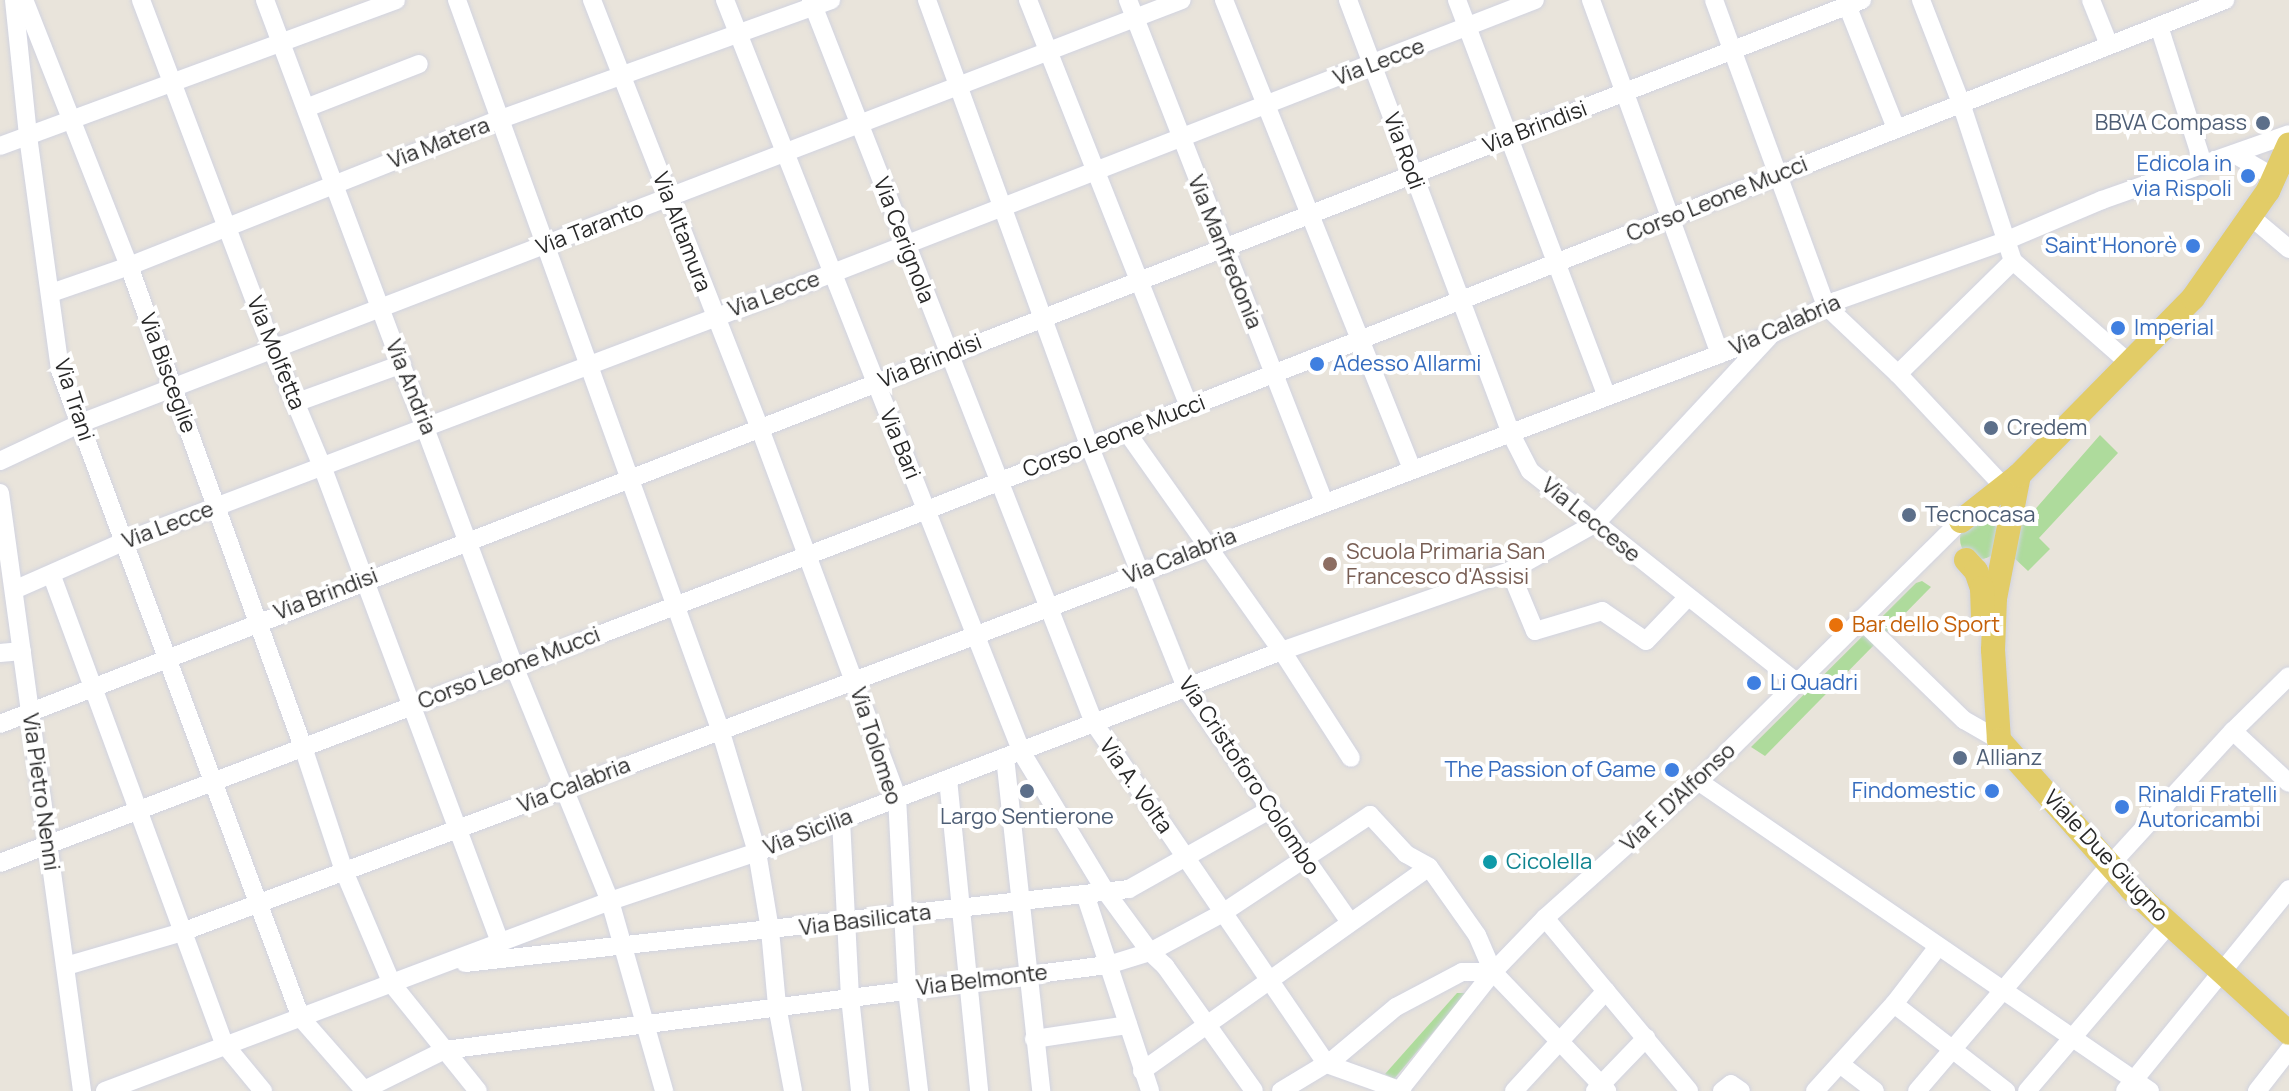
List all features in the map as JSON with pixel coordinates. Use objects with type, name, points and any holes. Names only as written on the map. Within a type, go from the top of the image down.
[{"type":"main road","points":[[1999,740],[1985,688],[1982,588],[1976,571],[1959,554],[1953,539],[1961,521],[2012,481],[2193,298],[2250,216],[2274,177],[2289,144]]},
{"type":"main road","points":[[1999,740],[1993,650],[1995,598],[2012,481]]},
{"type":"main road","points":[[1961,521],[1972,514],[1989,514],[2001,525],[2005,541],[2002,550],[1990,562],[1982,564],[1966,560]]},
{"type":"main road","name":"Viale Due Giugno","points":[[1999,740],[2132,890],[2289,1033]]},
{"type":"street","name":"Via Molfetta","points":[[141,0],[273,349],[322,466],[362,580],[500,942]]},
{"type":"street","name":"Via Andria","points":[[265,0],[427,426],[514,666],[610,901],[664,1091]]},
{"type":"street","points":[[0,146],[396,0]]},
{"type":"street","points":[[457,0],[720,729],[757,852],[770,930],[777,1006],[793,1091]]},
{"type":"street","name":"Via Altamura","points":[[592,0],[807,553]]},
{"type":"street","name":"Via Bari","points":[[725,0],[927,510],[974,636],[1013,755]]},
{"type":"street","name":"Via Matera","points":[[51,293],[129,266],[226,225],[501,119],[812,4],[831,0]]},
{"type":"street","name":"Via Cristoforo Colombo","points":[[927,0],[1089,445],[1186,688],[1350,922]]},
{"type":"street","points":[[1028,0],[1189,407]]},
{"type":"street","name":"Via Manfredonia","points":[[1128,0],[1324,502]]},
{"type":"street","name":"Via Taranto","points":[[0,461],[81,423],[668,197],[786,155],[1182,0]]},
{"type":"street","points":[[1224,0],[1412,469]]},
{"type":"street","name":"Via Rodi","points":[[1348,0],[1460,303]]},
{"type":"street","points":[[1457,0],[1607,396]]},
{"type":"street","name":"Via Lecce","points":[[14,590],[52,576],[123,542],[833,273],[1535,0]]},
{"type":"street","points":[[1591,0],[1627,91],[1720,354]]},
{"type":"street","points":[[1714,0],[1826,306],[2012,481]]},
{"type":"street","points":[[1921,0],[1961,103],[2013,261],[2129,363]]},
{"type":"street","points":[[2091,0],[2109,45]]},
{"type":"street","name":"Corso Leone Mucci","points":[[0,863],[807,553],[927,510],[2225,0]]},
{"type":"street","points":[[1852,2],[1896,128]]},
{"type":"street","name":"Via Brindisi","points":[[0,724],[94,684],[1852,2]]},
{"type":"street","name":"Via Bisceglie","points":[[17,4],[74,120],[217,506],[344,871],[392,984],[478,1091]]},
{"type":"street","name":"Via Trani","points":[[17,4],[28,136],[60,370],[301,1018]]},
{"type":"street","name":"Via Cerignola","points":[[812,4],[999,480]]},
{"type":"street","points":[[2159,26],[2203,164]]},
{"type":"street","points":[[306,108],[419,64]]},
{"type":"street","name":"Via Calabria","points":[[66,966],[182,932],[974,636],[1770,335],[1826,306],[2005,241],[2102,200],[2289,134]]},
{"type":"street","points":[[2234,154],[2274,177]]},
{"type":"street","points":[[2250,216],[2289,249]]},
{"type":"street","points":[[1898,374],[2013,261]]},
{"type":"street","name":"Via Leccese","points":[[1460,303],[1510,432],[1530,471],[1797,683]]},
{"type":"street","name":"Via Sicilia","points":[[105,1091],[610,901],[757,852],[1282,651],[1510,571],[1596,523],[1770,335]]},
{"type":"street","points":[[295,403],[402,364]]},
{"type":"street","points":[[1126,431],[1282,651],[1351,758]]},
{"type":"street","name":"Via A. Volta","points":[[999,480],[1046,607],[1094,723],[1221,914],[1327,1064]]},
{"type":"street","name":"Via Pietro Nenni","points":[[0,493],[82,1091]]},
{"type":"street","name":"Via F. D'Alfonso","points":[[1401,1090],[1493,972],[1545,918],[1698,781],[1961,521]]},
{"type":"street","points":[[1935,547],[1966,560]]},
{"type":"street","name":"Via Tolomeo","points":[[807,553],[897,797],[907,990],[919,1091]]},
{"type":"street","points":[[1510,571],[1535,631],[1602,611],[1646,641],[1687,598]]},
{"type":"street","points":[[52,576],[225,1045],[263,1091]]},
{"type":"street","name":"Viale Due Giugno","points":[[1860,619],[1964,720],[1999,740]]},
{"type":"street","points":[[0,653],[22,651]]},
{"type":"street","points":[[1917,1091],[2111,864],[2233,731],[2289,676]]},
{"type":"street","points":[[2233,731],[2289,783]]},
{"type":"street","points":[[1013,755],[1106,892],[1150,952],[1165,966],[1254,1091]]},
{"type":"street","points":[[1013,755],[1019,902],[1041,1091]]},
{"type":"street","points":[[948,779],[979,1091]]},
{"type":"street","points":[[1698,781],[1937,948],[2004,989],[2071,1036],[2129,1085],[2150,1091]]},
{"type":"street","name":"Via Basilicata","points":[[440,965],[1129,889],[1269,810]]},
{"type":"street","name":"Via Belmonte","points":[[364,1091],[445,1050],[1108,965],[1150,952],[1221,914],[1370,815],[1406,854],[1429,867],[1477,935],[1493,972]]},
{"type":"street","points":[[841,820],[850,997],[860,1091]]},
{"type":"street","points":[[1142,1071],[1429,867]]},
{"type":"street","points":[[2129,1085],[2289,889]]},
{"type":"street","points":[[1085,894],[1128,1025],[1145,1091]]},
{"type":"street","points":[[1545,918],[1689,1091]]},
{"type":"street","points":[[2027,1091],[2169,924]]},
{"type":"street","points":[[1815,1091],[1894,1004],[1937,948]]},
{"type":"street","points":[[1281,1091],[1327,1064],[1396,1007],[1462,972],[1493,972],[1560,1040],[1601,1089],[1646,1038]]},
{"type":"street","points":[[1514,1091],[1606,991]]},
{"type":"street","points":[[1894,1004],[2006,1091]]},
{"type":"street","points":[[301,1018],[364,1091]]},
{"type":"street","points":[[1034,1039],[1128,1025]]},
{"type":"street","points":[[2257,1091],[2289,1050]]},
{"type":"street","points":[[1327,1064],[1401,1090]]},
{"type":"street","points":[[1840,1064],[1875,1091]]},
{"type":"green space","points":[[2100,435],[2118,453],[2039,538],[2050,549],[2028,571],[2011,555],[2018,529]]},
{"type":"green space","points":[[1980,519],[1994,525],[2000,539],[1994,553],[1980,559],[1966,553],[1960,539],[1966,525]]},
{"type":"green space","points":[[1922,581],[1931,587],[1765,756],[1751,747],[1916,583]]},
{"type":"green space","points":[[1457,993],[1466,993],[1394,1079],[1385,1074]]},
{"type":"place","name":"BBVA Compass","points":[[2263,123]]},
{"type":"place","name":"Edicola in via Rispoli","points":[[2248,176]]},
{"type":"place","name":"Saint'Honorè","points":[[2193,246]]},
{"type":"place","name":"Imperial","points":[[2118,328]]},
{"type":"place","name":"Adesso Allarmi","points":[[1317,364]]},
{"type":"place","name":"Credem","points":[[1991,428]]},
{"type":"place","name":"Tecnocasa","points":[[1909,515]]},
{"type":"place","name":"Scuola Primaria San Francesco d'Assisi","points":[[1330,564]]},
{"type":"place","name":"Bar dello Sport","points":[[1836,625]]},
{"type":"place","name":"Li Quadri","points":[[1754,683]]},
{"type":"place","name":"Allianz","points":[[1960,758]]},
{"type":"place","name":"The Passion of Game","points":[[1672,770]]},
{"type":"place","name":"Largo Sentierone","points":[[1027,791]]},
{"type":"place","name":"Findomestic","points":[[1992,791]]},
{"type":"place","name":"Rinaldi Fratelli Autoricambi","points":[[2122,807]]},
{"type":"place","name":"Cicolella","points":[[1490,862]]}]
